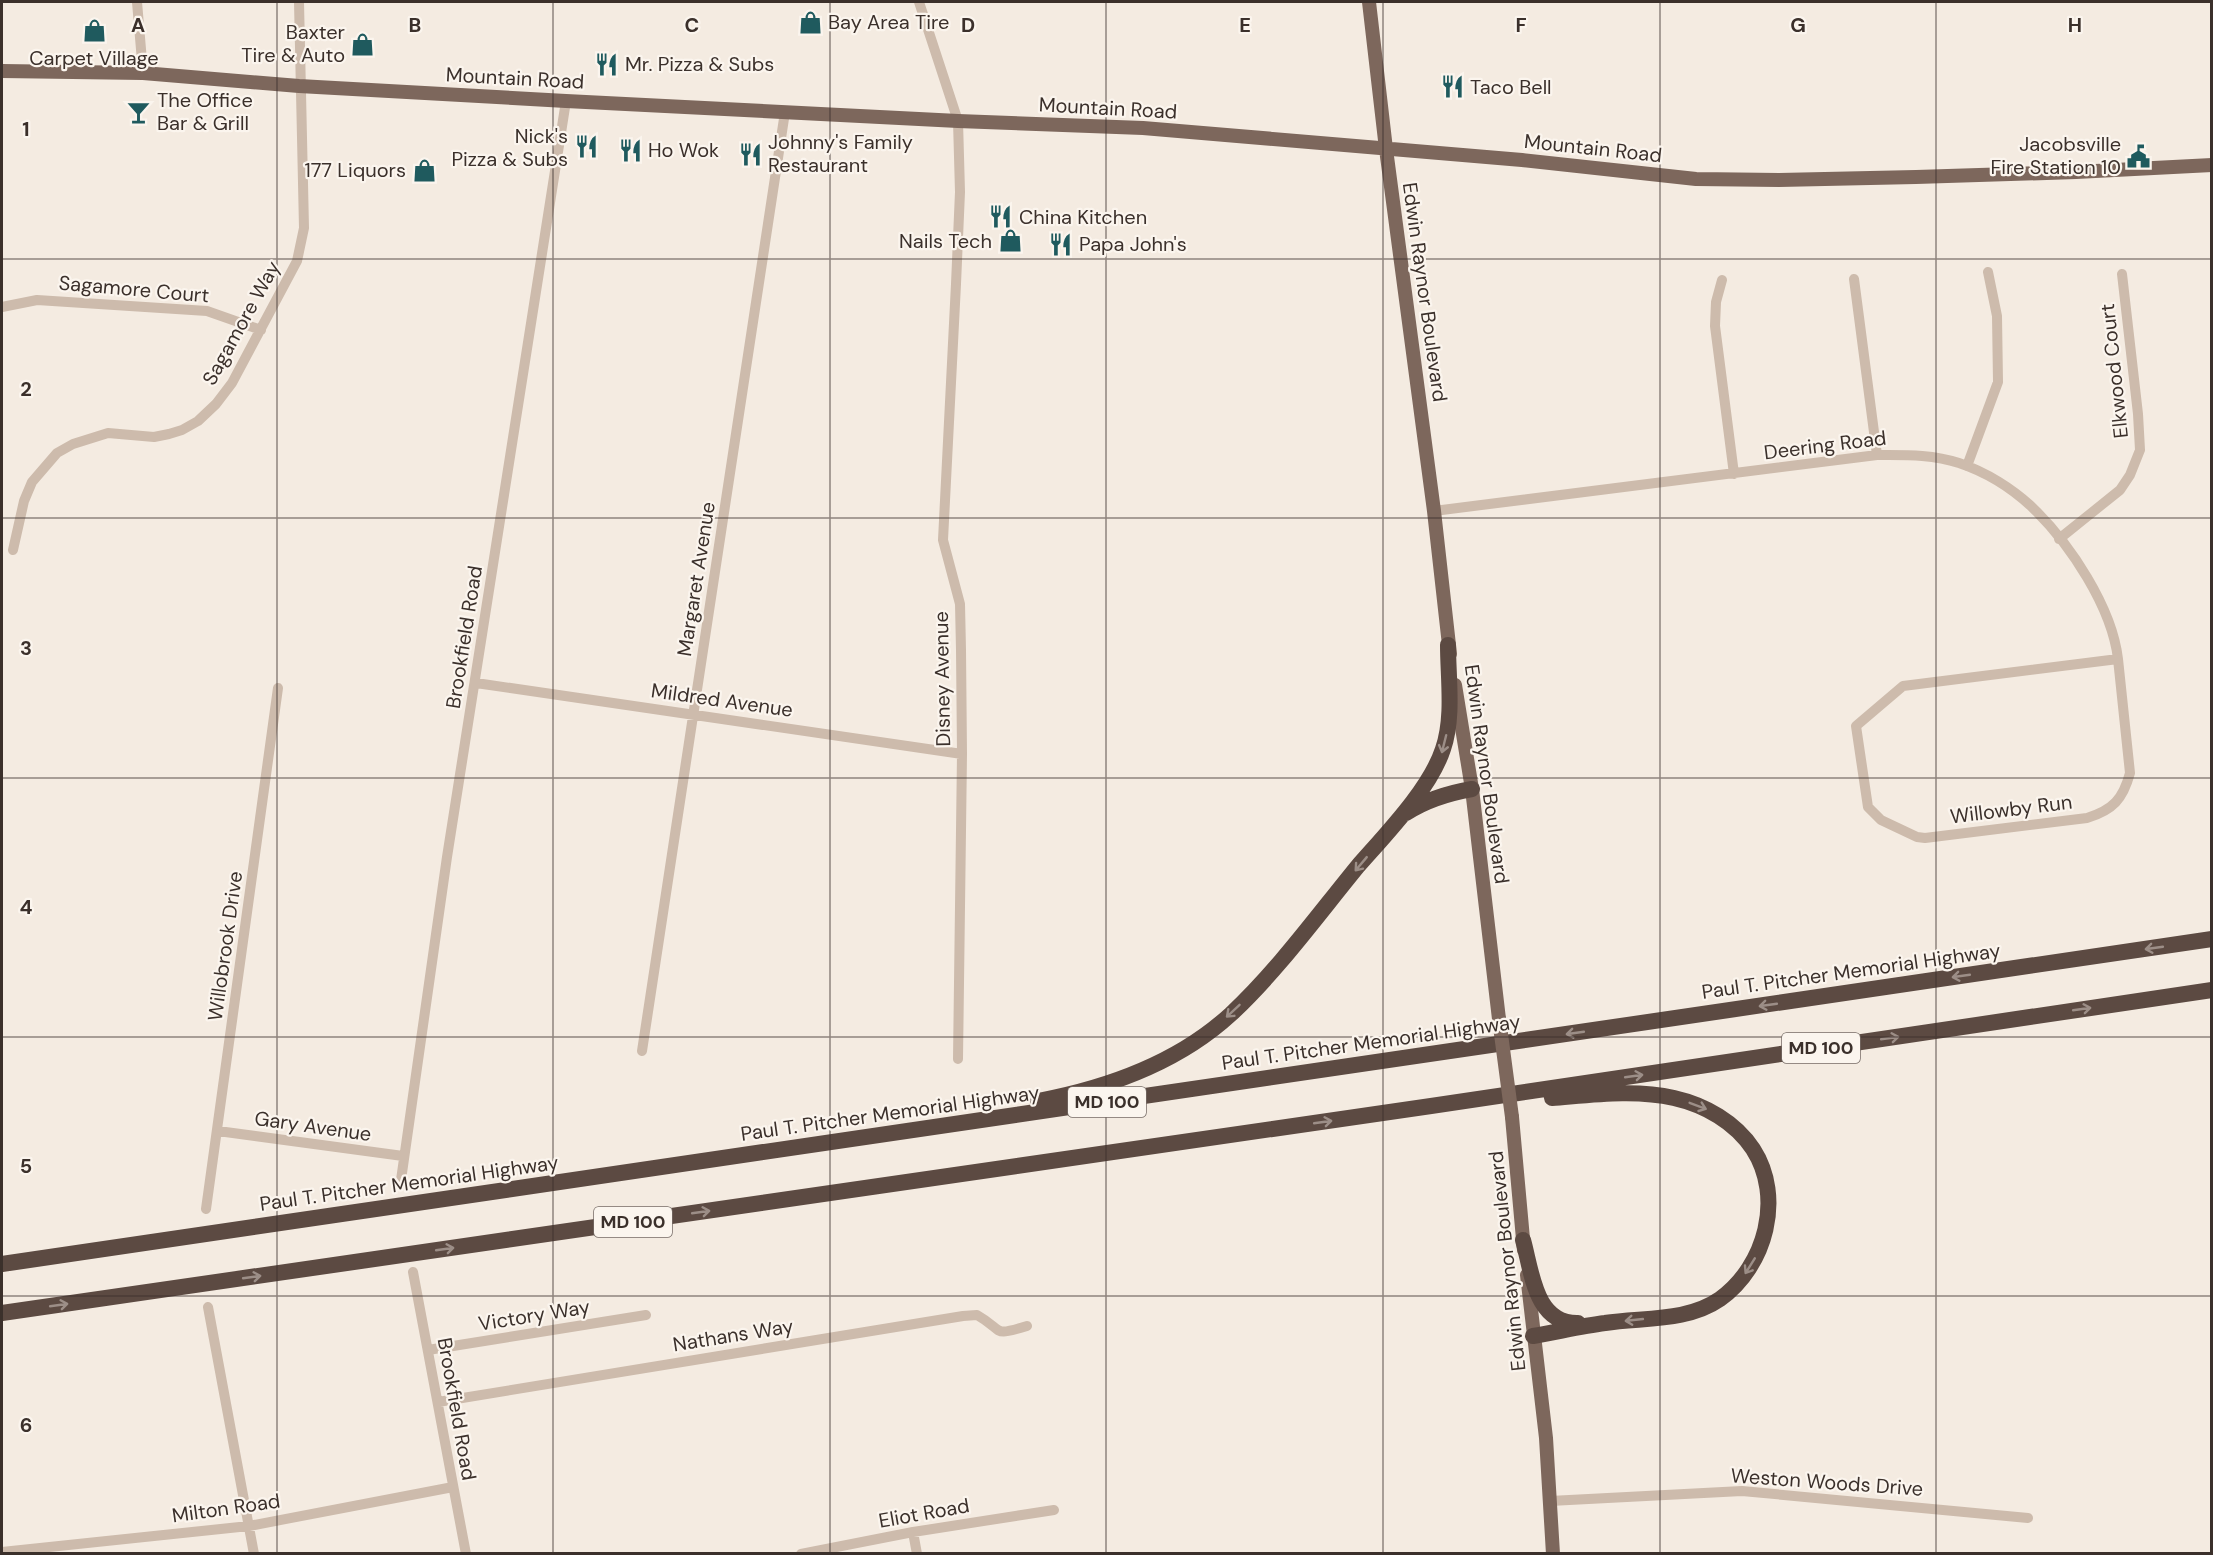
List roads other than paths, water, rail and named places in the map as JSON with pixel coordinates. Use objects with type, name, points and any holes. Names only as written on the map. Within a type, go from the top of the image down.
[{"type":"highway","points":[[659,1168],[1040,1101],[1111,1083],[1142,1071],[1198,1039],[1229,1016],[1259,986],[1398,819],[1437,765],[1444,747],[1449,720],[1448,645]]},
{"type":"highway","points":[[1398,819],[1431,800],[1472,789]]},
{"type":"highway","name":"Paul T. Pitcher Memorial Highway","points":[[2,1264],[2211,939]]},
{"type":"highway","name":"MD 100","points":[[2,1313],[1431,1106],[2211,990]]},
{"type":"highway","points":[[1431,1106],[1560,1097],[1649,1094],[1675,1098],[1719,1115],[1737,1129],[1748,1142],[1762,1169],[1768,1192],[1765,1235],[1748,1270],[1720,1299],[1682,1315],[1606,1323],[1533,1336]]},
{"type":"highway","points":[[1523,1240],[1540,1300],[1546,1311],[1555,1318],[1569,1323],[1606,1323]]},
{"type":"main road","name":"Edwin Raynor Boulevard","points":[[1369,2],[1434,511],[1448,645],[1472,789],[1512,1117],[1533,1336],[1546,1438],[1553,1554]]},
{"type":"main road","name":"Mountain Road","points":[[2,71],[143,73],[299,86],[566,101],[1143,128],[1588,166],[1696,179],[1916,177],[2211,165]]},
{"type":"street","points":[[137,2],[143,73]]},
{"type":"street","name":"Sagamore Way","points":[[13,550],[24,501],[32,482],[57,453],[73,444],[108,433],[154,437],[182,430],[198,421],[216,404],[231,383],[261,330],[297,261],[303,228],[299,2]]},
{"type":"street","name":"Disney Avenue","points":[[919,2],[958,121],[960,192],[943,540],[960,604],[962,754],[958,1059]]},
{"type":"street","name":"Brookfield Road","points":[[401,1180],[446,869],[566,101]]},
{"type":"street","name":"Margaret Avenue","points":[[642,1051],[785,112]]},
{"type":"street","points":[[1967,466],[1998,382],[1997,315],[1988,272]]},
{"type":"street","name":"Elkwood Court","points":[[2059,539],[2120,490],[2130,475],[2140,450],[2122,274]]},
{"type":"street","points":[[1854,279],[1877,455]]},
{"type":"street","points":[[1722,280],[1716,302],[1715,326],[1734,474]]},
{"type":"street","name":"Sagamore Court","points":[[2,307],[37,300],[207,311],[261,330]]},
{"type":"street","name":"Deering Road","points":[[1434,511],[1877,455],[1920,455],[1967,466],[2005,485],[2033,508],[2059,539],[2088,580],[2112,628],[2118,659]]},
{"type":"street","name":"Willowby Run","points":[[2118,659],[2130,773],[2125,792],[2109,808],[2087,818],[1925,838],[1917,837],[1881,820],[1868,807],[1856,726],[1903,686],[2118,659]]},
{"type":"street","name":"Mildred Avenue","points":[[476,683],[962,754]]},
{"type":"street","name":"Willobrook Drive","points":[[206,1209],[278,688]]},
{"type":"street","name":"Gary Avenue","points":[[218,1131],[403,1156]]},
{"type":"street","name":"Brookfield Road","points":[[413,1272],[466,1554]]},
{"type":"street","points":[[208,1306],[254,1554]]},
{"type":"street","name":"Victory Way","points":[[428,1350],[646,1315]]},
{"type":"street","name":"Nathans Way","points":[[438,1402],[963,1316],[977,1315],[996,1331],[1004,1333],[1027,1326]]},
{"type":"street","name":"Milton Road","points":[[2,1552],[249,1526],[453,1487]]},
{"type":"street","name":"Weston Woods Drive","points":[[1550,1501],[1742,1491],[2028,1518]]},
{"type":"street","name":"Eliot Road","points":[[801,1554],[913,1532],[1054,1510]]},
{"type":"street","points":[[913,1532],[917,1554]]},
{"type":"place","name":"Bay Area Tire","points":[[810,22]]},
{"type":"place","name":"Carpet Village","points":[[94,30]]},
{"type":"place","name":"Baxter Tire & Auto","points":[[363,44]]},
{"type":"place","name":"Mr. Pizza & Subs","points":[[607,64]]},
{"type":"place","name":"Taco Bell","points":[[1452,87]]},
{"type":"place","name":"The Office Bar & Grill","points":[[139,112]]},
{"type":"place","name":"Nick's Pizza & Subs","points":[[586,147]]},
{"type":"place","name":"Ho Wok","points":[[630,150]]},
{"type":"place","name":"Johnny's Family Restaurant","points":[[750,154]]},
{"type":"place","name":"Jacobsville Fire Station 10","points":[[2139,156]]},
{"type":"place","name":"177 Liquors","points":[[424,170]]},
{"type":"place","name":"China Kitchen","points":[[1001,217]]},
{"type":"place","name":"Nails Tech","points":[[1010,241]]},
{"type":"place","name":"Papa John's","points":[[1061,244]]}]
